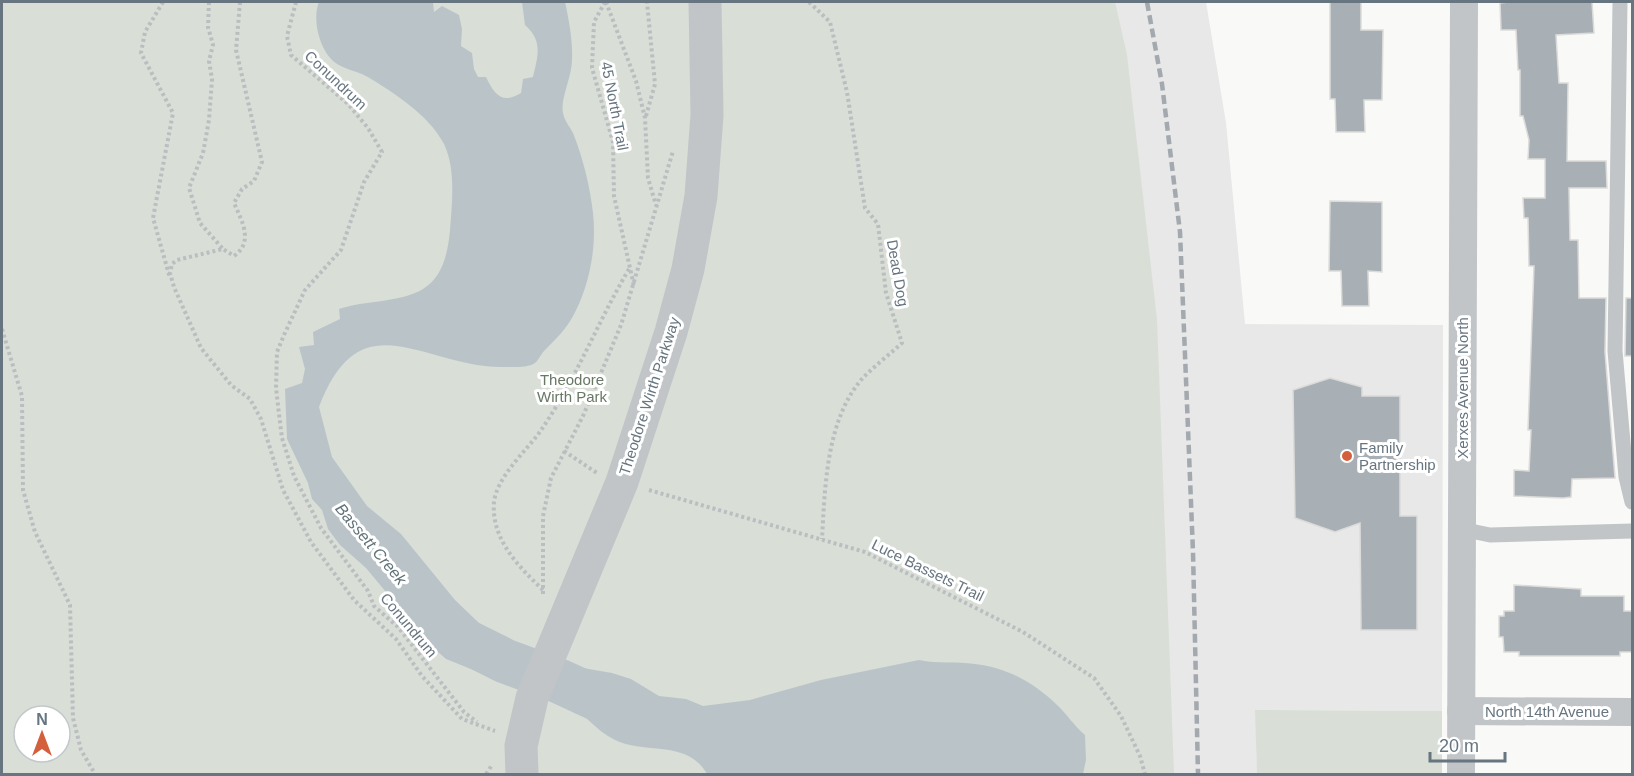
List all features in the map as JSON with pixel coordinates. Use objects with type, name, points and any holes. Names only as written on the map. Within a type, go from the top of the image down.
[{"type":"street","name":"Theodore Wirth Parkway","points":[[522,774],[521,747],[532,698],[622,482],[671,332],[688,268],[701,196],[707,115],[705,2]]},
{"type":"street","name":"Xerxes Avenue North","points":[[1461,774],[1464,2]]},
{"type":"street","name":"North 14th Avenue","points":[[1461,711],[1632,712]]},
{"type":"lane","points":[[1620,2],[1615,351],[1626,477],[1632,502]]},
{"type":"lane","points":[[1461,529],[1490,535],[1632,531]]},
{"type":"path","name":"Conundrum","points":[[163,2],[145,32],[141,53],[173,113],[153,218],[166,272],[201,348],[231,385],[250,399],[261,419],[283,490],[311,542],[354,600],[396,639],[422,676],[462,719],[498,733]]},
{"type":"path","points":[[209,2],[208,27],[213,45],[209,61],[212,79],[209,120],[203,153],[189,188],[200,223],[223,249]]},
{"type":"path","name":"Conundrum","points":[[174,287],[170,273],[172,264],[177,260],[223,249],[234,255],[244,245],[246,234],[234,203],[242,189],[254,181],[262,162],[237,50],[240,2]]},
{"type":"path","name":"Conundrum","points":[[296,2],[287,36],[291,55],[348,105],[372,133],[382,152],[364,182],[341,250],[305,290],[277,352],[276,388],[282,438],[301,493],[342,560],[368,591],[374,606],[398,627],[464,712],[480,725]]},
{"type":"path","points":[[605,2],[636,81],[645,118],[648,178],[656,206]]},
{"type":"path","name":"45 North Trail","points":[[605,2],[594,22],[592,68],[613,142],[614,196],[634,287]]},
{"type":"path","name":"45 North Trail","points":[[645,118],[655,84],[647,2]]},
{"type":"path","name":"Dead Dog","points":[[809,2],[830,22],[847,92],[865,208],[878,224],[886,293],[903,344],[861,381],[839,418],[825,485],[822,539]]},
{"type":"path","points":[[543,603],[542,540],[546,496],[551,478],[605,367],[634,287],[674,147]]},
{"type":"path","points":[[543,590],[520,568],[505,548],[495,521],[494,499],[505,477],[567,390],[603,313],[629,268]]},
{"type":"path","points":[[2,329],[22,396],[23,490],[35,532],[70,605],[73,718],[81,750],[95,774]]},
{"type":"path","points":[[564,451],[604,478]]},
{"type":"path","name":"Luce Bassets Trail","points":[[644,489],[865,552],[1023,632],[1094,678],[1121,716],[1140,756],[1145,774]]},
{"type":"shaded area","points":[[1086,2],[1206,2],[1226,123],[1245,324],[1443,325],[1442,711],[1256,710],[1257,774],[1143,774]]},
{"type":"green space","name":"Theodore Wirth Park","points":[[2,2],[1115,2],[1127,55],[1157,320],[1174,774],[2,774]]},
{"type":"green space","points":[[1255,710],[1442,711],[1442,774],[1257,774]]},
{"type":"water","points":[[319,2],[433,2],[434,12],[442,6],[459,15],[462,29],[461,46],[472,53],[474,69],[478,77],[486,77],[499,96],[509,98],[521,93],[523,79],[533,77],[538,49],[535,37],[525,25],[522,2],[565,2],[572,53],[563,113],[583,162],[594,226],[593,254],[587,281],[572,318],[532,365],[503,367],[474,364],[397,346],[375,346],[354,354],[336,374],[319,407],[332,457],[367,506],[401,534],[455,600],[479,623],[507,641],[522,644],[506,683],[446,659],[431,646],[366,568],[340,545],[328,529],[322,510],[312,499],[308,483],[287,439],[285,389],[302,383],[305,369],[299,347],[314,345],[313,332],[340,319],[339,309],[404,297],[430,284],[443,263],[448,247],[451,220],[452,175],[444,144],[429,123],[410,105],[366,76],[333,61],[324,49],[318,33],[316,17]]},
{"type":"water","points":[[919,660],[986,666],[1008,672],[1038,689],[1060,708],[1085,735],[1086,760],[1083,774],[707,774],[699,763],[689,756],[615,740],[563,699],[577,667],[612,673],[631,679],[659,696],[686,699],[703,706],[750,700],[821,680]]},
{"type":"building","points":[[1330,2],[1361,2],[1361,30],[1383,30],[1382,100],[1364,100],[1365,132],[1336,132],[1335,99],[1330,99]]},
{"type":"building","points":[[1592,2],[1594,33],[1556,35],[1559,83],[1568,83],[1567,161],[1606,161],[1607,188],[1569,188],[1570,240],[1578,240],[1579,298],[1606,298],[1605,352],[1615,478],[1572,479],[1571,497],[1563,498],[1514,496],[1514,470],[1529,471],[1531,430],[1528,430],[1534,266],[1529,266],[1528,218],[1524,218],[1523,198],[1545,198],[1545,159],[1528,159],[1529,140],[1523,116],[1520,116],[1520,70],[1518,70],[1516,30],[1501,30],[1500,3]]},
{"type":"building","points":[[1330,201],[1382,202],[1382,272],[1368,271],[1369,306],[1342,306],[1341,271],[1329,271]]},
{"type":"building","points":[[1626,298],[1632,298],[1632,356],[1625,356]]},
{"type":"building","name":"Family Partnership","points":[[1330,378],[1362,387],[1362,396],[1400,396],[1400,516],[1417,516],[1417,630],[1361,630],[1360,523],[1335,532],[1295,518],[1293,390]]},
{"type":"building","points":[[1514,585],[1581,589],[1581,596],[1624,596],[1624,611],[1632,611],[1632,652],[1620,652],[1620,656],[1519,656],[1519,652],[1504,652],[1503,637],[1499,637],[1499,616],[1504,616],[1504,611],[1514,611]]},
{"type":"waterway","name":"Bassett Creek","points":[[459,638],[505,661],[559,681],[626,712]]},
{"type":"railway","points":[[1147,2],[1162,84],[1180,232],[1193,552],[1198,774]]},
{"type":"place","name":"Family Partnership","points":[[1347,456]]}]
